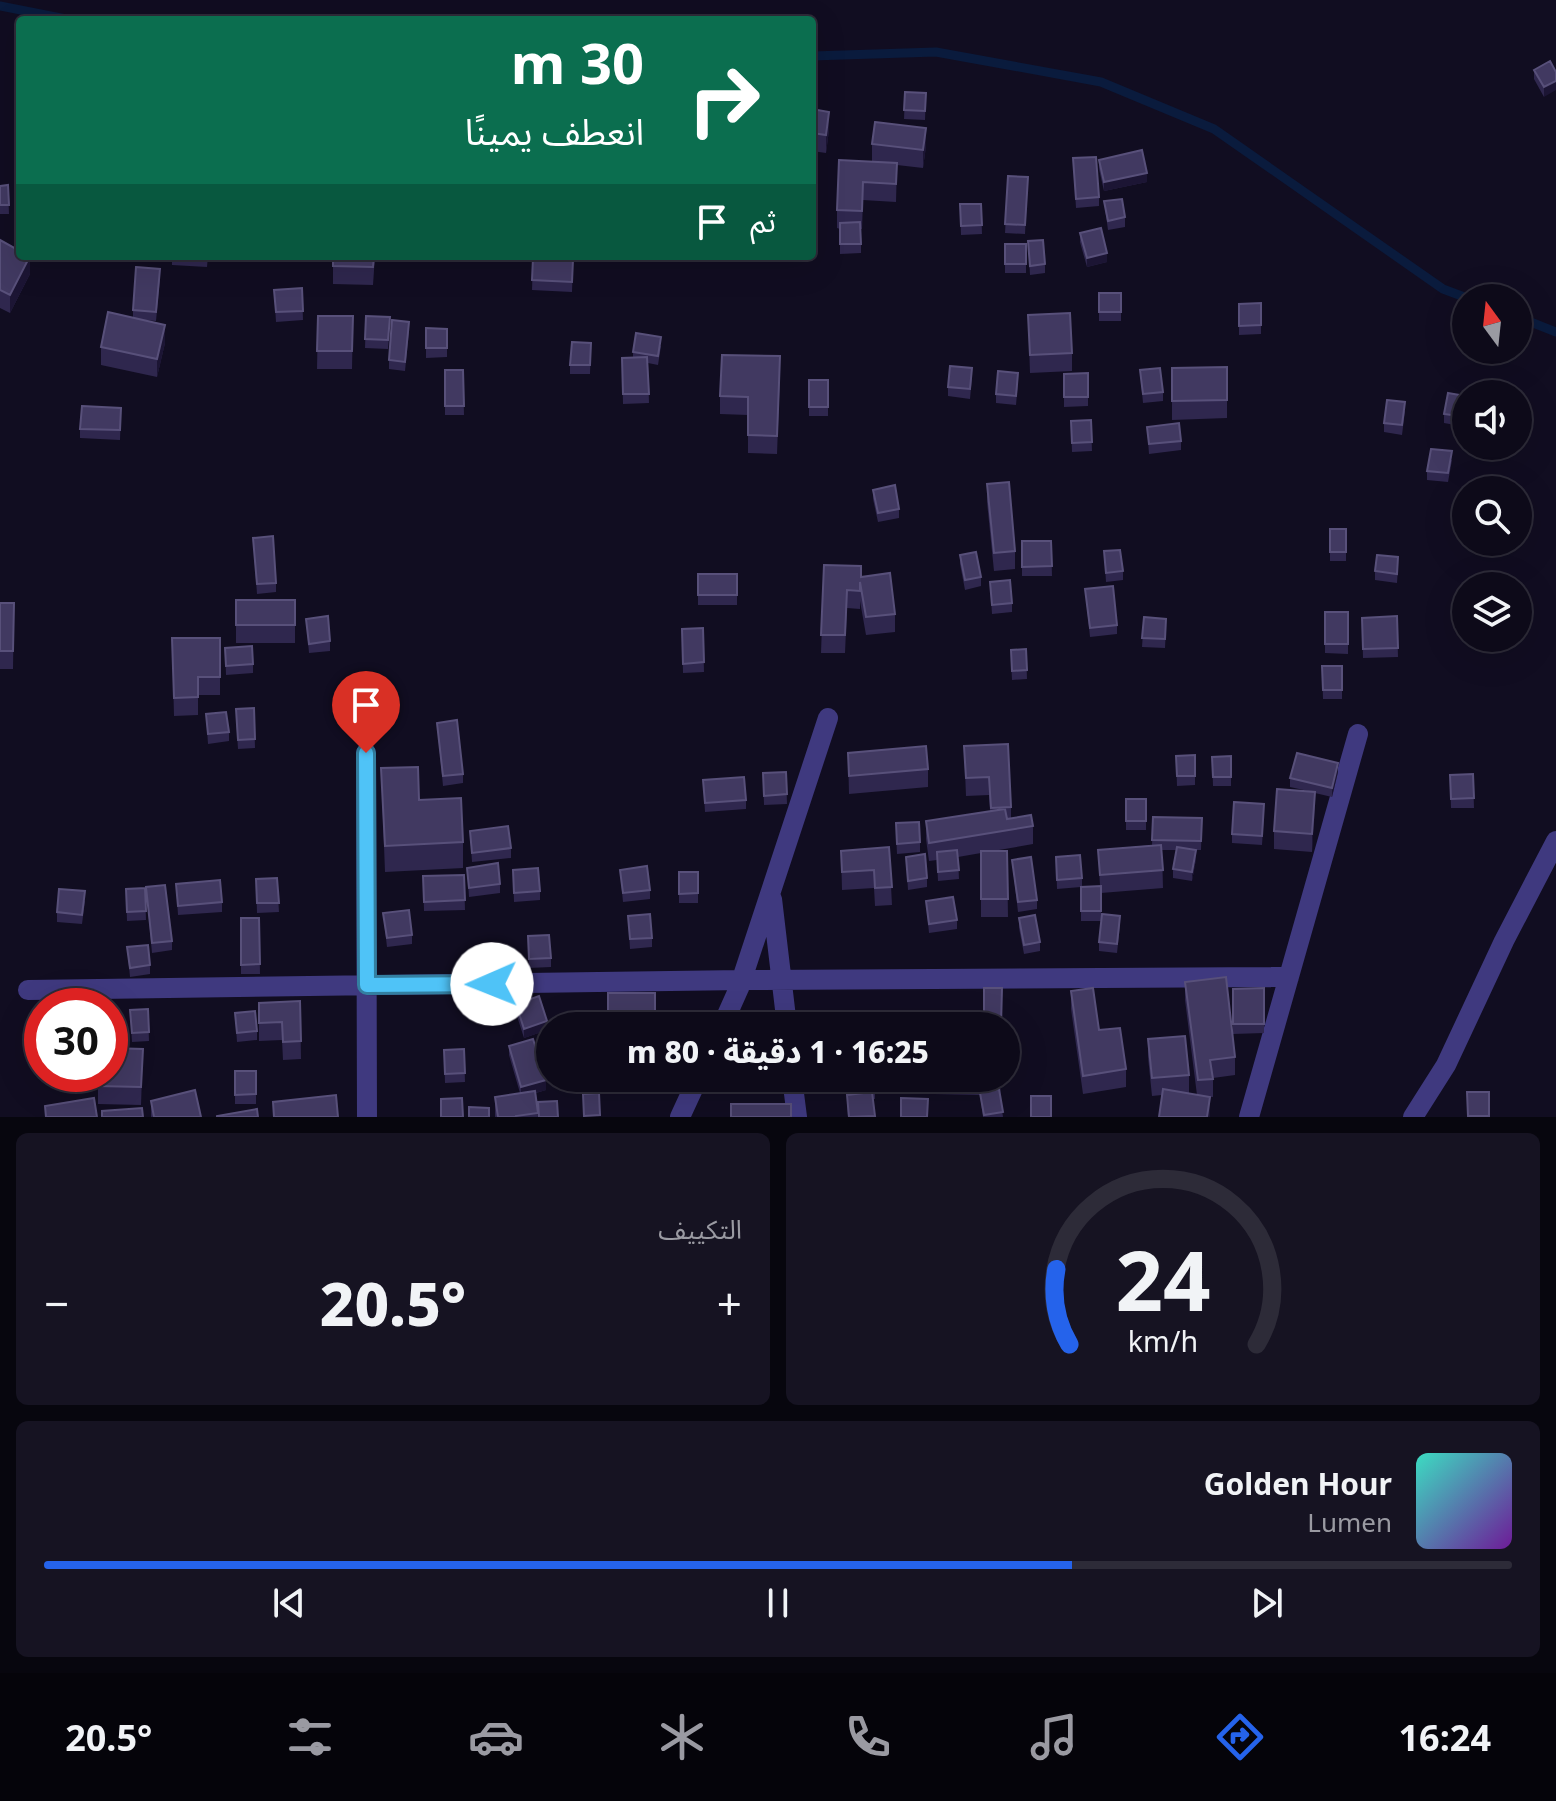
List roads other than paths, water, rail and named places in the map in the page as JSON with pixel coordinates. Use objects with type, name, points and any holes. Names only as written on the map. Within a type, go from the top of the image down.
[{"type":"street","points":[[728,1012],[742,980],[828,718]]},
{"type":"street","points":[[1249,1117],[1358,734]]},
{"type":"street","points":[[366,753],[367,1117]]},
{"type":"street","points":[[1413,1117],[1446,1065],[1504,941],[1556,841]]},
{"type":"street","points":[[771,891],[785,1012]]},
{"type":"street","points":[[128,989],[742,980],[1289,977]]},
{"type":"street","points":[[680,1117],[692,1092]]},
{"type":"street","points":[[794,1092],[797,1117]]},
{"type":"waterway","points":[[0,6],[51,16]]},
{"type":"waterway","points":[[816,56],[936,52],[1101,82],[1214,129],[1452,292]]},
{"type":"waterway","points":[[1532,323],[1556,332]]}]
